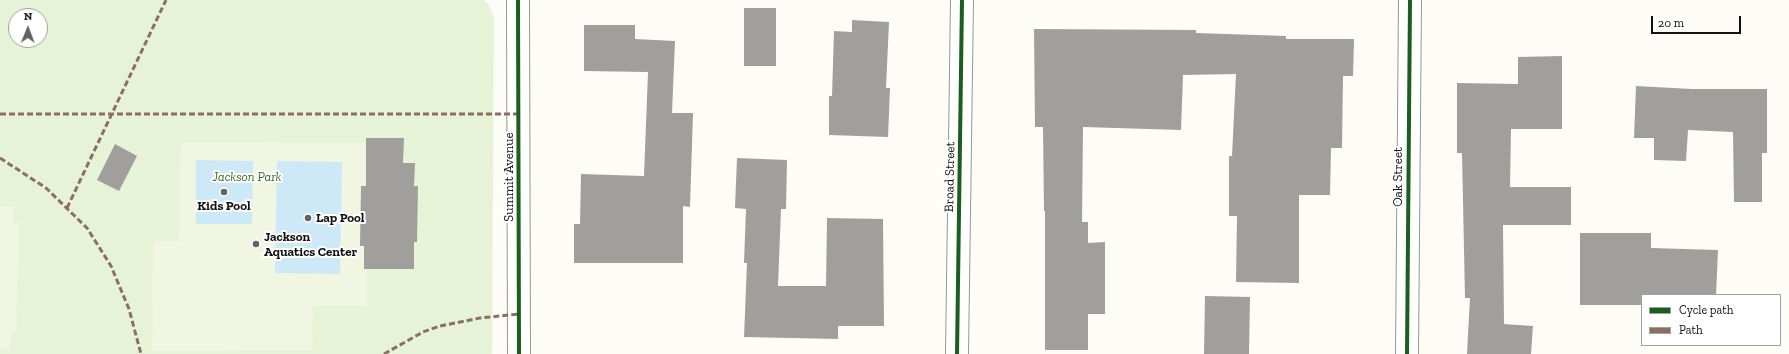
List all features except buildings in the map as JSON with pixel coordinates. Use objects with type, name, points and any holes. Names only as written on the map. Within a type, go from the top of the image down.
[{"type":"street","name":"Summit Avenue","points":[[518,0],[519,354]]},
{"type":"street","name":"Broad Street","points":[[957,354],[962,0]]},
{"type":"street","name":"Oak Street","points":[[1407,354],[1410,0]]},
{"type":"green space","name":"Jackson Park","points":[[0,0],[483,0],[488,4],[494,17],[492,354],[0,354]]},
{"type":"green space","name":"Jackson Aquatics Center","points":[[181,142],[366,143],[366,186],[361,186],[360,246],[364,246],[364,268],[367,269],[367,306],[313,306],[312,350],[152,351],[153,241],[179,241]]},
{"type":"green space","points":[[0,206],[14,206],[14,223],[19,223],[16,331],[11,331],[10,349],[0,349]]},
{"type":"water","name":"Kids Pool","points":[[196,160],[253,161],[252,224],[196,224]]},
{"type":"water","name":"Lap Pool","points":[[277,161],[342,162],[340,274],[275,273]]},
{"type":"marked path","points":[[67,208],[166,0]]},
{"type":"marked path","points":[[0,114],[519,114]]},
{"type":"marked path","points":[[0,158],[46,188],[87,228],[111,266],[129,309],[141,354]]},
{"type":"marked path","points":[[384,354],[423,332],[440,326],[480,318],[519,314]]},
{"type":"cycle path","points":[[518,0],[519,354]]},
{"type":"cycle path","points":[[957,354],[962,0]]},
{"type":"cycle path","points":[[1407,354],[1410,0]]},
{"type":"place","name":"Kids Pool","points":[[224,192]]},
{"type":"place","name":"Lap Pool","points":[[308,218]]},
{"type":"place","name":"Jackson Aquatics Center","points":[[256,244]]}]
